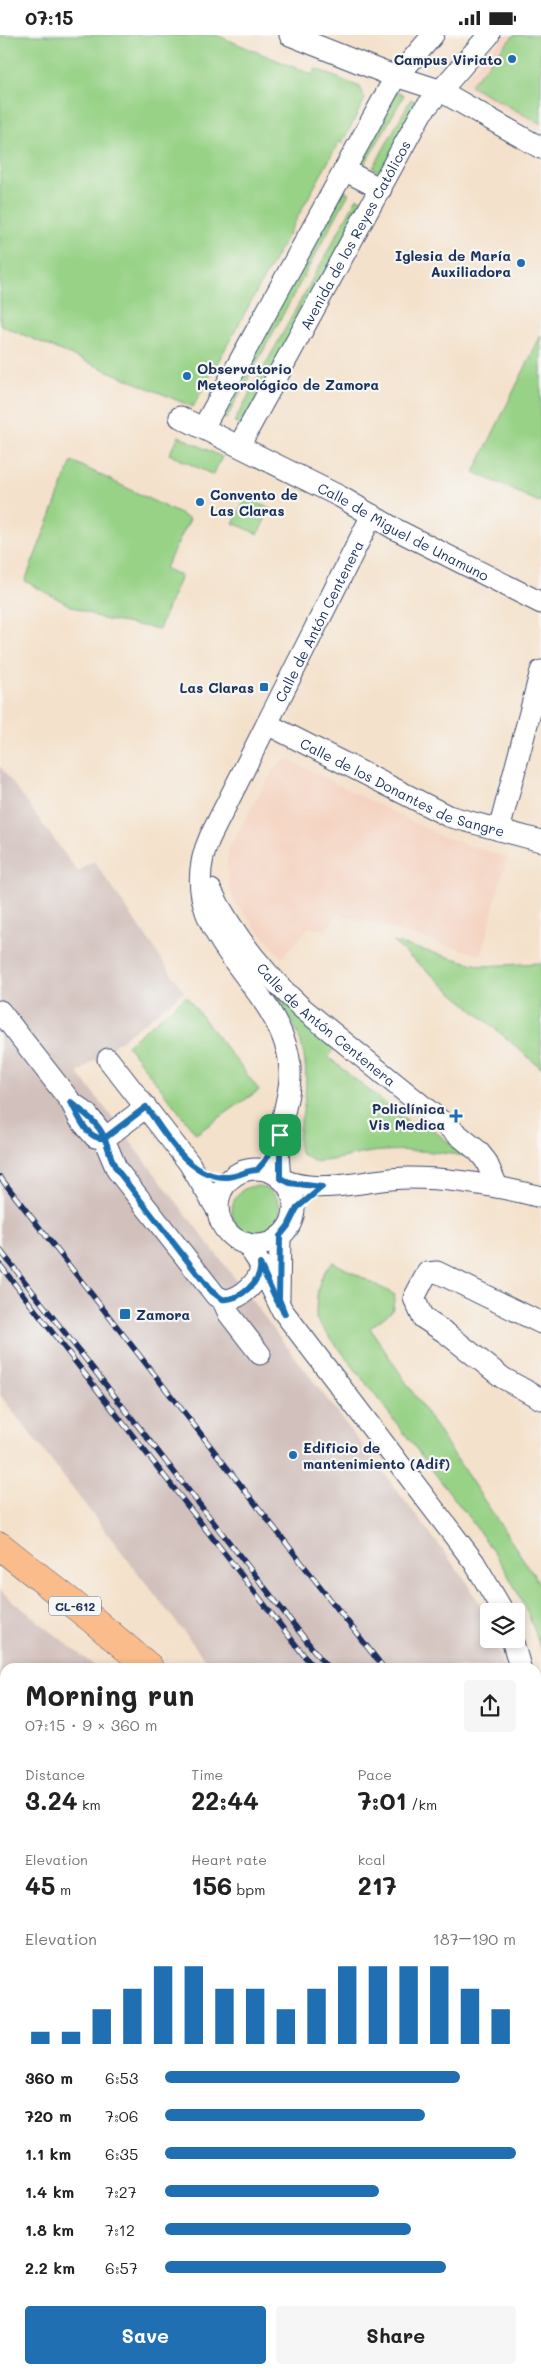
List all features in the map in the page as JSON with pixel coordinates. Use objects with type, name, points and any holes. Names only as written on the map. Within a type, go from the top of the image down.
[{"type":"main road","name":"CL-612","points":[[0,1546],[144,1663]]},
{"type":"street","points":[[203,428],[397,77],[433,35]]},
{"type":"street","points":[[300,37],[397,77],[439,90],[541,148]]},
{"type":"street","name":"Avenida de los Reyes Católicos","points":[[239,446],[422,112],[486,37]]},
{"type":"street","points":[[344,170],[381,189]]},
{"type":"street","name":"Calle de Miguel de Unamuno","points":[[180,417],[341,497],[541,603]]},
{"type":"street","name":"Calle de Antón Centenera","points":[[282,1179],[280,1135],[290,1086],[287,1049],[272,1016],[228,954],[213,928],[203,893],[202,863],[210,837],[372,515]]},
{"type":"street","points":[[499,830],[541,671]]},
{"type":"street","name":"Calle de los Donantes de Sangre","points":[[267,724],[448,816],[541,841]]},
{"type":"street","name":"Calle de Antón Centenera","points":[[202,863],[208,883],[228,921],[270,977],[302,1008],[478,1151],[486,1161],[497,1186]]},
{"type":"street","points":[[0,1011],[71,1102],[77,1116],[90,1132],[98,1138],[105,1138],[146,1107]]},
{"type":"street","points":[[108,1059],[188,1161],[218,1211],[226,1230],[246,1243],[260,1264],[285,1314],[474,1562],[498,1603]]},
{"type":"street","name":"Calle de Antón Centenera","points":[[257,1170],[265,1161],[280,1135]]},
{"type":"street","points":[[105,1138],[117,1170],[210,1290],[222,1299],[229,1314],[260,1355]]},
{"type":"street","points":[[188,1161],[204,1172],[222,1177],[235,1176],[246,1171],[268,1171],[282,1179],[322,1187],[407,1178],[440,1179],[497,1186],[541,1197]]},
{"type":"street","points":[[218,1211],[221,1192],[235,1176]]},
{"type":"street","points":[[282,1179],[292,1196],[293,1213]]},
{"type":"street","points":[[246,1243],[264,1245],[280,1236],[288,1226],[293,1213],[306,1199],[322,1187]]},
{"type":"street","points":[[280,1236],[279,1299],[285,1314]]},
{"type":"street","points":[[222,1299],[234,1298],[255,1282],[260,1273],[260,1264]]},
{"type":"street","points":[[541,1323],[437,1272],[427,1273],[414,1298],[423,1318],[446,1333],[503,1378],[541,1399]]},
{"type":"street","points":[[515,1648],[519,1663]]},
{"type":"shaded area","name":"Campus Viriato","points":[[505,35],[541,35],[541,131],[459,84]]},
{"type":"shaded area","points":[[287,759],[443,837],[507,857],[481,955],[338,914],[326,930],[309,927],[282,958],[235,903],[230,889],[227,868],[228,850],[272,771]]},
{"type":"shaded area","points":[[0,766],[78,872],[94,861],[184,992],[78,1073],[467,1582],[480,1604],[480,1648],[498,1648],[502,1663],[208,1663],[0,1395]]},
{"type":"shaded area","points":[[0,1591],[91,1663],[0,1663]]},
{"type":"green space","points":[[0,35],[216,35],[313,75],[316,69],[360,87],[365,99],[342,143],[339,142],[193,407],[0,325]]},
{"type":"green space","name":"Campus Viriato","points":[[514,35],[541,35],[541,124],[470,85]]},
{"type":"green space","points":[[396,91],[404,95],[365,164],[359,160]]},
{"type":"green space","points":[[411,99],[419,104],[381,173],[373,168]]},
{"type":"green space","points":[[341,189],[349,193],[226,419],[216,415]]},
{"type":"green space","points":[[357,198],[365,201],[242,426],[234,422]]},
{"type":"green space","points":[[541,335],[541,503],[474,472]]},
{"type":"green space","points":[[179,436],[222,457],[213,475],[169,454]]},
{"type":"green space","points":[[72,461],[190,519],[165,568],[181,576],[159,629],[103,619],[69,605],[25,581]]},
{"type":"green space","points":[[247,497],[270,509],[258,534],[233,523]]},
{"type":"green space","points":[[393,942],[482,966],[541,963],[541,1068]]},
{"type":"green space","points":[[258,973],[336,1046],[328,1057],[415,1128],[427,1125],[465,1156],[402,1150],[365,1153],[315,1162],[300,1153],[298,1139],[305,1099],[306,1078],[302,1045],[290,1017]]},
{"type":"green space","points":[[186,996],[259,1090],[196,1134],[127,1045]]},
{"type":"green space","points":[[251,1186],[261,1186],[270,1190],[276,1196],[279,1201],[279,1219],[270,1230],[261,1234],[251,1234],[242,1230],[236,1224],[232,1215],[232,1205],[236,1196],[242,1190]]},
{"type":"green space","points":[[333,1262],[395,1295],[392,1311],[370,1328],[541,1586],[541,1651],[525,1609],[525,1603],[522,1603],[509,1576],[463,1510],[316,1319],[318,1287],[328,1267]]},
{"type":"railway","points":[[0,1177],[380,1663]]},
{"type":"railway","points":[[0,1250],[324,1663]]},
{"type":"railway","points":[[0,1265],[310,1663]]},
{"type":"place","name":"Campus Viriato","points":[[512,59]]},
{"type":"place","name":"Iglesia de María Auxiliadora","points":[[521,263]]},
{"type":"place","name":"Observatorio Meteorológico de Zamora","points":[[187,376]]},
{"type":"place","name":"Convento de Las Claras","points":[[200,502]]},
{"type":"place","name":"Las Claras","points":[[264,687]]},
{"type":"place","name":"Policlínica Vis Medica","points":[[456,1116]]},
{"type":"place","name":"Zamora","points":[[125,1314]]},
{"type":"place","name":"Edificio de mantenimiento (Adif)","points":[[293,1455]]},
{"type":"route","points":[[280,1135],[265,1161],[257,1170],[246,1171],[235,1176],[222,1177],[204,1172],[190,1164],[146,1107],[105,1138],[102,1139],[93,1136],[77,1116],[71,1102],[84,1111],[103,1134],[105,1138],[108,1151],[114,1166],[216,1296],[225,1300],[234,1298],[259,1277],[260,1264],[264,1269],[278,1305],[285,1314],[279,1299],[280,1236],[286,1230],[297,1208],[322,1187],[290,1183],[280,1178],[278,1145],[280,1135]]}]
